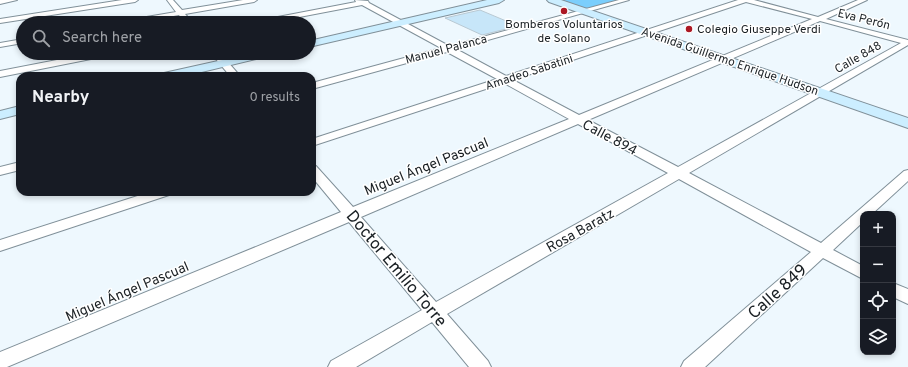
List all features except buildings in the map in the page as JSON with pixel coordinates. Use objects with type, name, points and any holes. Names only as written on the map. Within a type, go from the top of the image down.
[{"type":"street","points":[[0,2],[14,0]]},
{"type":"street","points":[[37,16],[135,0]]},
{"type":"street","points":[[170,0],[183,16]]},
{"type":"street","points":[[164,16],[254,0]]},
{"type":"street","points":[[290,16],[360,1],[374,0]]},
{"type":"street","points":[[316,42],[499,0]]},
{"type":"street","name":"Avenida Guillermo Enrique Hudson","points":[[552,0],[908,123]]},
{"type":"street","name":"Manuel Palanca","points":[[316,85],[626,0]]},
{"type":"street","name":"Eva Perón","points":[[745,0],[908,42]]},
{"type":"street","name":"Amadeo Sabatini","points":[[316,142],[745,0]]},
{"type":"street","name":"Miguel Ángel Pascual","points":[[0,361],[864,0]]},
{"type":"street","name":"Calle 894","points":[[360,1],[860,271]]},
{"type":"street","points":[[0,22],[16,19]]},
{"type":"street","points":[[0,45],[16,42]]},
{"type":"street","name":"Calle 848","points":[[821,92],[908,42]]},
{"type":"street","points":[[0,74],[71,60]]},
{"type":"street","points":[[222,60],[232,72]]},
{"type":"street","points":[[186,72],[237,60]]},
{"type":"street","name":"Rosa Baratz","points":[[338,367],[821,92]]},
{"type":"street","points":[[0,115],[16,111]]},
{"type":"street","points":[[0,171],[16,167]]},
{"type":"street","name":"Doctor Emilio Torre","points":[[316,174],[481,367]]},
{"type":"street","name":"Calle 849","points":[[866,211],[908,174]]},
{"type":"street","points":[[0,246],[152,196]]},
{"type":"street","name":"Calle 849","points":[[691,367],[860,217]]},
{"type":"street","points":[[896,291],[908,297]]},
{"type":"shaded area","points":[[556,0],[618,0],[584,9]]},
{"type":"place","name":"Bomberos Voluntarios de Solano","points":[[564,11]]},
{"type":"place","name":"Colegio Giuseppe Verdi","points":[[689,29]]}]
